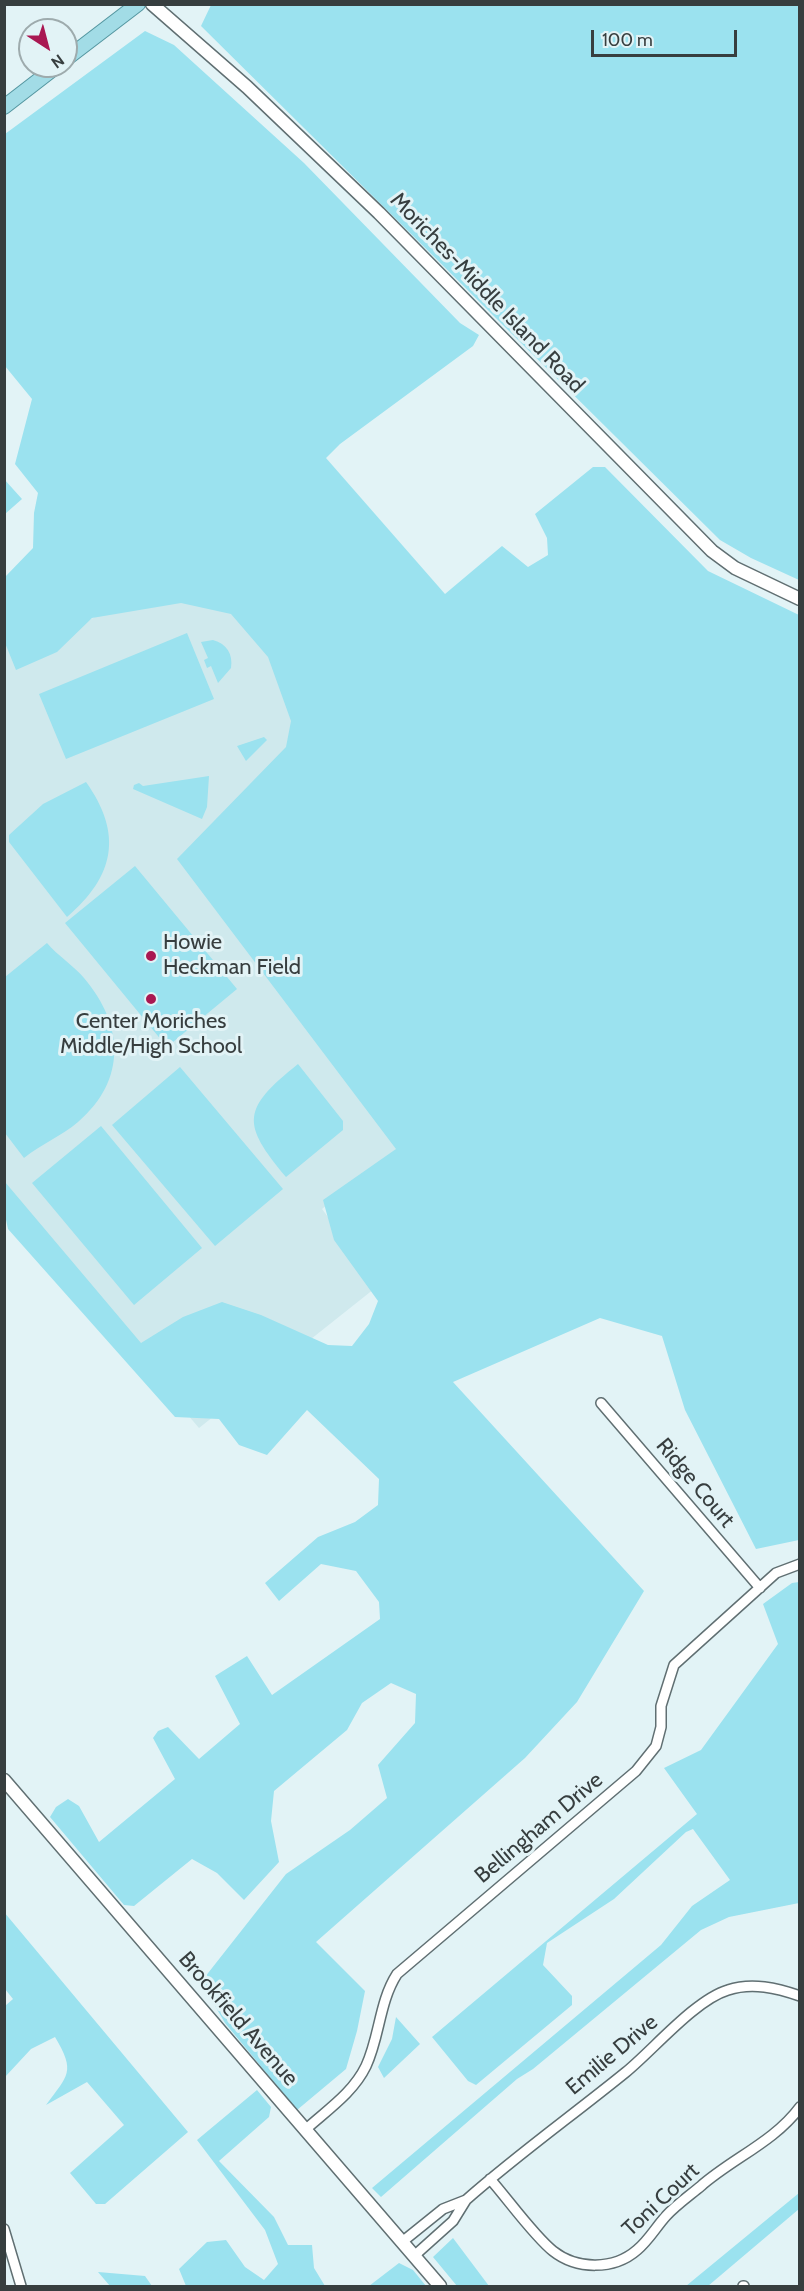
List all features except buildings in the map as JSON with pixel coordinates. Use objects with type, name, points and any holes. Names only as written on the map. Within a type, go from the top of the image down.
[{"type":"main road","points":[[78,50],[138,4]]},
{"type":"main road","name":"Moriches-Middle Island Road","points":[[152,4],[247,87],[380,213],[712,551],[735,568],[800,599]]},
{"type":"main road","points":[[4,107],[41,78]]},
{"type":"main road","name":"Brookfield Avenue","points":[[4,1780],[440,2286]]},
{"type":"street","name":"Ridge Court","points":[[601,1403],[760,1588]]},
{"type":"street","name":"Bellingham Drive","points":[[305,2130],[352,2088],[366,2066],[378,2031],[387,1990],[397,1974],[636,1771],[656,1746],[661,1727],[661,1707],[674,1665],[777,1573],[800,1564]]},
{"type":"street","name":"Emilie Drive","points":[[414,2256],[447,2226],[466,2200],[627,2071],[703,2003],[726,1990],[743,1986],[776,1988],[800,1996]]},
{"type":"street","name":"Toni Court","points":[[490,2179],[553,2251],[575,2262],[594,2266],[618,2262],[635,2252],[650,2239],[666,2216],[704,2183],[769,2138],[800,2107]]},
{"type":"street","name":"Emilie Drive","points":[[402,2242],[437,2214],[466,2200]]},
{"type":"street","points":[[437,2214],[447,2226]]},
{"type":"street","points":[[4,2229],[21,2286]]},
{"type":"shaded area","points":[[211,5],[799,5],[799,580],[751,558],[720,540],[201,26]]},
{"type":"shaded area","points":[[145,31],[174,45],[304,163],[460,323],[479,335],[473,346],[340,444],[326,458],[445,594],[502,546],[528,567],[548,555],[547,538],[535,514],[593,467],[605,467],[708,571],[799,615],[799,1540],[756,1549],[685,1410],[662,1336],[600,1318],[453,1382],[644,1591],[577,1702],[525,1758],[316,1942],[365,1991],[346,2069],[297,2110],[225,2023],[201,1982],[286,1874],[350,1830],[387,1798],[378,1765],[415,1723],[416,1694],[391,1683],[362,1703],[347,1730],[274,1791],[271,1821],[279,1862],[244,1900],[217,1873],[192,1859],[134,1906],[124,1905],[50,1817],[56,1807],[68,1799],[79,1806],[99,1842],[175,1779],[153,1738],[158,1731],[168,1727],[199,1759],[240,1724],[215,1676],[247,1656],[272,1695],[380,1619],[379,1602],[356,1571],[321,1564],[279,1601],[265,1583],[318,1537],[355,1522],[378,1505],[379,1479],[307,1410],[267,1455],[239,1445],[219,1419],[175,1417],[8,1229],[5,1215],[5,1182],[141,1343],[183,1317],[222,1302],[261,1315],[328,1345],[352,1346],[369,1324],[378,1301],[334,1240],[323,1200],[396,1149],[177,859],[286,747],[291,721],[268,657],[231,614],[181,603],[92,618],[57,652],[16,670],[5,643],[5,577],[33,548],[34,513],[38,493],[15,464],[32,399],[5,366],[5,134]]},
{"type":"shaded area","points":[[4,479],[22,499],[5,514],[4,514]]},
{"type":"shaded area","name":"Center Moriches Middle/High School","points":[[198,564],[331,726],[407,1141],[322,1209],[379,1285],[199,1428],[5,1201],[4,640],[19,656]]},
{"type":"shaded area","points":[[187,633],[214,699],[66,759],[39,694]]},
{"type":"shaded area","points":[[213,640],[228,650],[231,658],[231,668],[218,683],[211,666],[207,668],[204,660],[208,658],[201,642]]},
{"type":"shaded area","points":[[264,737],[267,740],[246,761],[237,746]]},
{"type":"shaded area","points":[[209,776],[207,807],[202,819],[133,789],[134,785],[139,783],[143,786]]},
{"type":"shaded area","points":[[86,782],[98,801],[105,819],[109,837],[108,854],[104,870],[95,886],[83,902],[67,917],[9,842],[9,835],[43,804]]},
{"type":"shaded area","name":"Howie Heckman Field","points":[[135,866],[237,989],[167,1047],[65,923]]},
{"type":"shaded area","points":[[47,943],[80,973],[97,996],[107,1014],[113,1033],[114,1052],[112,1070],[94,1106],[72,1127],[24,1158],[5,1133],[5,977]]},
{"type":"shaded area","points":[[298,1064],[343,1121],[343,1130],[286,1177],[261,1143],[255,1129],[254,1117],[266,1093]]},
{"type":"shaded area","points":[[180,1067],[283,1189],[215,1246],[112,1125]]},
{"type":"shaded area","points":[[101,1126],[202,1248],[134,1305],[32,1183]]},
{"type":"shaded area","points":[[799,1582],[799,1903],[729,1917],[701,1930],[533,2069],[517,2079],[381,2197],[372,2188],[661,1945],[692,1906],[730,1880],[693,1829],[686,1832],[614,1899],[547,1943],[543,1965],[572,1996],[572,2005],[476,2085],[468,2081],[432,2037],[697,1814],[664,1768],[701,1750],[778,1644],[763,1604],[792,1583]]},
{"type":"shaded area","points":[[4,1912],[188,2132],[105,2204],[96,2204],[70,2173],[124,2125],[87,2082],[46,2105],[60,2087],[67,2073],[66,2058],[55,2037],[31,2049],[5,2077],[5,2006],[13,1999],[5,1989]]},
{"type":"shaded area","points":[[396,2017],[420,2044],[384,2078],[378,2067],[392,2039]]},
{"type":"shaded area","points":[[257,2090],[271,2107],[269,2117],[219,2161],[274,2217],[288,2245],[312,2245],[314,2268],[325,2286],[186,2286],[179,2269],[207,2242],[226,2240],[245,2267],[264,2280],[278,2264],[265,2230],[197,2140]]},
{"type":"shaded area","points":[[799,2193],[799,2209],[708,2286],[686,2286]]},
{"type":"shaded area","points":[[453,2238],[489,2286],[457,2286],[433,2257]]},
{"type":"shaded area","points":[[399,2263],[413,2270],[426,2286],[369,2286]]},
{"type":"shaded area","points":[[98,2272],[145,2276],[152,2286],[110,2286]]},
{"type":"place","name":"Howie Heckman Field","points":[[151,956]]},
{"type":"place","name":"Center Moriches Middle/High School","points":[[151,999]]}]
